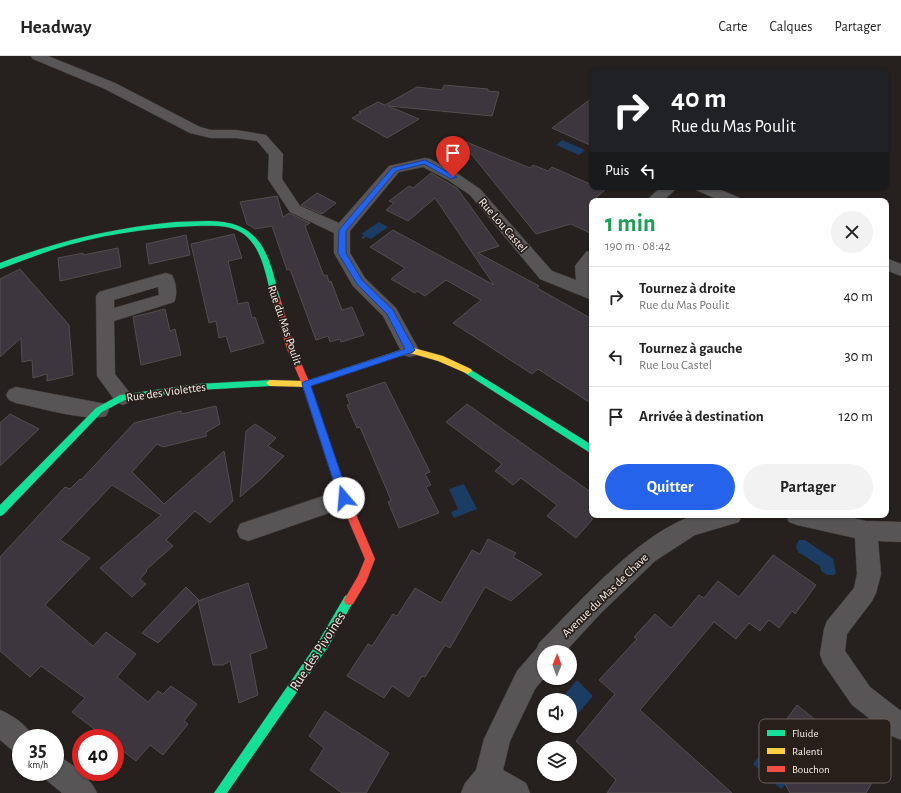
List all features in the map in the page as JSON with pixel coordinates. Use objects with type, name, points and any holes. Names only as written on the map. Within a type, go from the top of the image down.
[{"type":"street","points":[[37,56],[110,86],[195,130],[211,134],[236,134],[261,138],[276,154],[275,179],[295,209],[342,230],[342,253],[360,282],[390,312],[410,350]]},
{"type":"street","name":"Rue Lou Castel","points":[[342,230],[394,169],[425,162],[453,177],[475,192],[546,275],[589,292]]},
{"type":"street","points":[[657,198],[667,190]]},
{"type":"street","points":[[708,190],[728,198]]},
{"type":"street","name":"Rue du Mas Poulit","points":[[0,266],[40,250],[76,240],[138,228],[194,223],[234,226],[250,233],[260,247],[291,349],[306,384]]},
{"type":"street","points":[[589,259],[583,266],[589,292]]},
{"type":"street","points":[[889,265],[901,270]]},
{"type":"street","points":[[105,317],[106,376],[124,397]]},
{"type":"street","points":[[306,384],[410,350],[440,358],[464,368],[589,448]]},
{"type":"street","name":"Rue des Violettes","points":[[0,512],[99,410],[124,397],[198,387],[264,383],[306,384]]},
{"type":"street","name":"Rue des Pivoines","points":[[220,793],[324,643],[362,579],[370,559],[344,498],[306,384]]},
{"type":"street","points":[[16,394],[64,405],[99,410]]},
{"type":"street","points":[[248,531],[344,498]]},
{"type":"street","name":"Avenue du Mas de Chave","points":[[555,645],[592,606],[683,521],[707,518]]},
{"type":"street","points":[[810,518],[866,531],[901,532]]},
{"type":"street","points":[[866,531],[869,574],[864,593],[836,629],[832,654],[861,696],[891,719]]},
{"type":"street","points":[[516,793],[482,785],[497,739],[526,680],[537,667]]},
{"type":"street","points":[[891,719],[901,727]]},
{"type":"street","points":[[0,723],[12,733]]},
{"type":"street","points":[[64,777],[83,793]]},
{"type":"water","points":[[562,140],[585,150],[579,155],[556,145]]},
{"type":"water","points":[[379,222],[388,227],[371,239],[366,237],[363,239],[361,238],[364,235],[361,234]]},
{"type":"water","points":[[464,484],[477,509],[454,518],[451,512],[458,509],[449,489]]},
{"type":"water","points":[[799,540],[805,540],[833,559],[836,573],[834,575],[827,575],[821,571],[820,566],[798,552],[796,546]]},
{"type":"water","points":[[577,680],[593,696],[577,715],[577,693],[566,693],[573,685],[577,685]]},
{"type":"water","points":[[759,756],[759,769],[753,764]]},
{"type":"water","points":[[774,783],[786,783],[781,789]]},
{"type":"building","points":[[444,85],[488,89],[488,91],[499,92],[492,116],[388,106],[419,119],[387,138],[352,118],[361,113],[359,112],[378,102],[385,105],[417,87],[442,90]]},
{"type":"building","points":[[589,100],[589,145],[552,128]]},
{"type":"building","points":[[459,139],[530,168],[533,165],[548,171],[552,167],[589,184],[589,190],[605,190],[596,198],[589,198],[589,233],[571,224],[536,234]]},
{"type":"building","points":[[431,173],[457,188],[499,246],[478,253],[539,286],[537,288],[589,317],[589,402],[538,369],[532,374],[453,323],[481,300],[446,280],[425,296],[417,291],[415,293],[391,279],[405,268],[370,247],[393,230],[494,285],[435,198],[408,221],[386,210],[394,203],[389,201],[409,186],[413,188]]},
{"type":"building","points":[[317,193],[336,203],[322,214],[301,205]]},
{"type":"building","points":[[277,196],[283,217],[289,213],[310,223],[305,226],[324,276],[327,275],[329,282],[331,281],[342,310],[352,307],[364,335],[341,342],[340,339],[330,342],[328,336],[316,340],[290,269],[287,270],[272,226],[255,229],[247,224],[240,202]]},
{"type":"building","points":[[234,234],[242,258],[228,261],[238,304],[248,302],[252,318],[255,317],[264,343],[231,352],[226,336],[219,338],[216,321],[209,323],[191,244]]},
{"type":"building","points":[[186,235],[190,255],[149,264],[146,244]]},
{"type":"building","points":[[118,248],[121,267],[60,281],[58,258]]},
{"type":"building","points":[[20,269],[69,325],[73,375],[47,381],[47,374],[33,378],[32,360],[22,362],[21,338],[0,357],[0,279]]},
{"type":"building","points":[[165,309],[170,331],[175,329],[181,355],[141,365],[133,317]]},
{"type":"building","points":[[385,382],[430,472],[425,474],[431,485],[426,487],[439,513],[399,528],[388,502],[391,500],[360,427],[357,428],[347,405],[350,404],[346,395]]},
{"type":"building","points":[[467,404],[589,491],[589,518],[592,518],[592,520],[576,538],[547,516],[557,505],[521,478],[513,485],[495,471],[502,464],[446,422]]},
{"type":"building","points":[[216,406],[220,424],[205,433],[207,436],[163,447],[157,444],[132,472],[164,504],[224,451],[233,501],[210,523],[195,511],[166,540],[173,546],[146,570],[147,571],[140,579],[146,584],[132,597],[100,568],[161,515],[112,485],[60,540],[90,558],[45,605],[93,646],[106,632],[136,654],[117,677],[148,702],[158,691],[163,694],[171,686],[197,704],[184,721],[188,724],[163,755],[150,745],[136,761],[124,752],[124,729],[94,729],[72,712],[85,698],[41,666],[30,677],[0,651],[0,557],[65,487],[70,489],[80,479],[81,480],[134,423],[181,411],[181,414]]},
{"type":"building","points":[[10,414],[39,429],[0,466],[0,423]]},
{"type":"building","points":[[255,424],[276,438],[268,446],[284,456],[240,497],[246,431]]},
{"type":"building","points":[[488,539],[516,553],[513,557],[542,574],[511,601],[485,587],[450,648],[445,645],[425,677],[422,676],[409,697],[392,686],[384,698],[347,676],[368,644],[372,646],[393,614],[397,616],[415,588],[441,603],[472,550],[480,554]]},
{"type":"building","points":[[773,555],[816,585],[795,614],[792,611],[779,628],[769,620],[760,631],[749,623],[736,639],[714,622],[640,710],[732,793],[607,793],[616,780],[576,741],[615,694],[599,680],[637,639],[634,637],[655,614],[671,628],[699,595],[704,598],[718,581],[739,597]]},
{"type":"building","points":[[248,583],[267,648],[250,654],[258,695],[239,703],[230,661],[223,665],[213,665],[198,601]]},
{"type":"building","points":[[186,587],[199,600],[158,643],[142,633]]},
{"type":"building","points":[[797,705],[814,719],[787,719]]},
{"type":"building","points":[[325,711],[389,753],[366,793],[342,793],[310,770],[324,748],[309,736]]},
{"type":"building","points":[[785,783],[872,783],[866,793],[790,793]]},
{"type":"traffic: fast","points":[[0,266],[73,241],[124,230],[175,225],[225,224],[242,229],[259,246],[266,263],[276,298]]},
{"type":"traffic: fast","points":[[468,371],[589,448]]},
{"type":"traffic: fast","points":[[0,512],[99,410],[123,397],[198,387],[270,383]]},
{"type":"traffic: fast","points":[[220,793],[324,643],[349,600]]},
{"type":"traffic: slow","points":[[270,383],[306,384],[410,350],[440,358],[468,371]]},
{"type":"traffic: jam","points":[[276,298],[291,349],[306,384],[344,498],[370,559],[362,579],[349,600]]},
{"type":"route","points":[[344,498],[306,384],[410,350],[390,312],[360,282],[342,253],[342,230],[394,169],[425,162],[453,177]]}]
